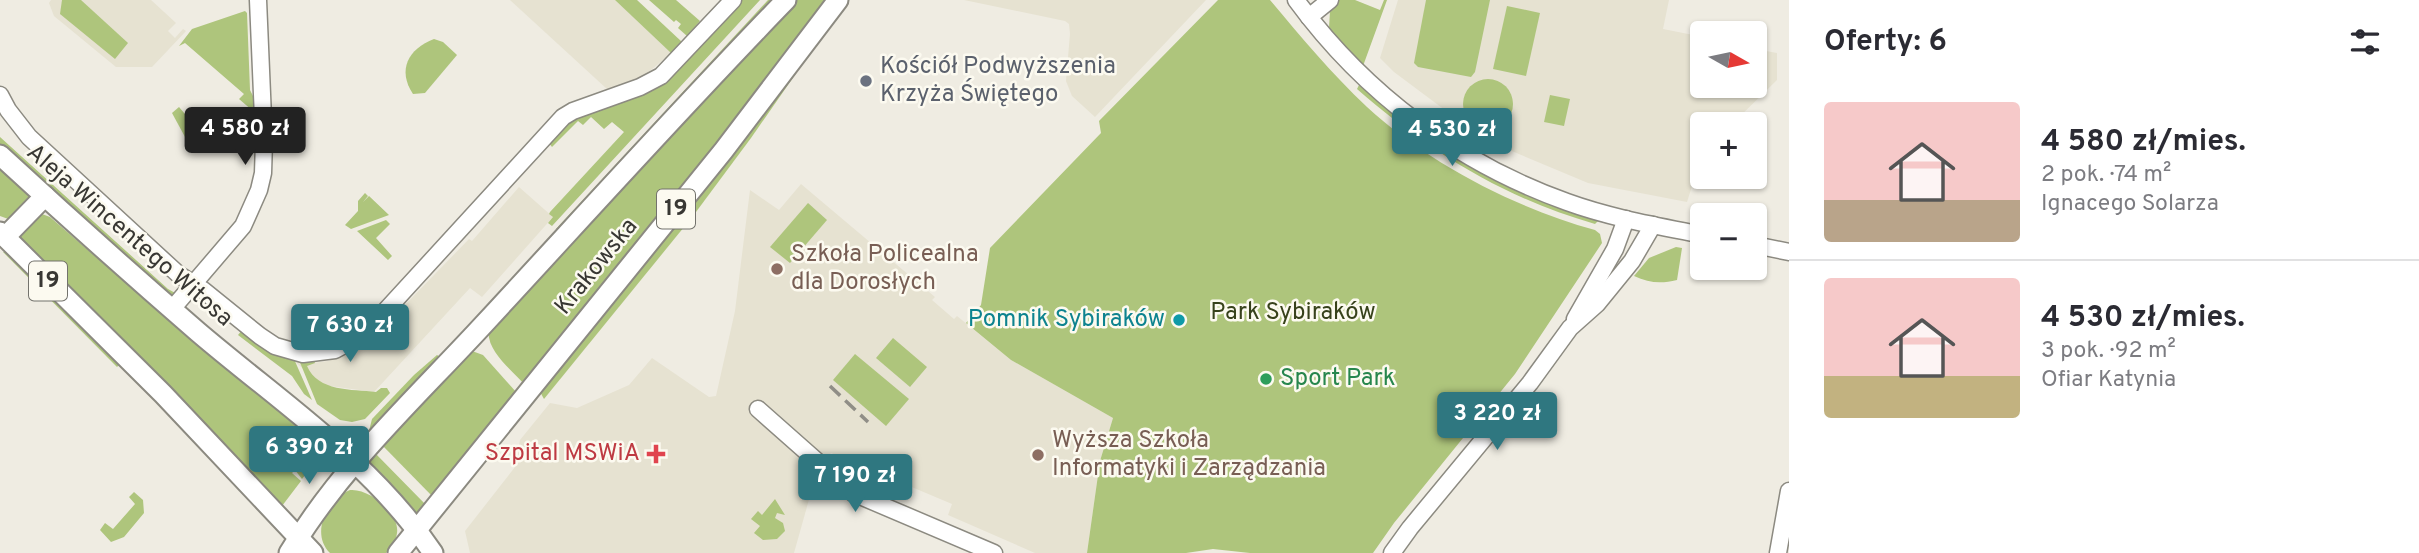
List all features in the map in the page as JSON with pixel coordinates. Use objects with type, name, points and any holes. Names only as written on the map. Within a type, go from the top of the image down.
[{"type":"main road","name":"Krakowska","points":[[294,545],[325,497],[354,462],[786,0]]},
{"type":"main road","name":"Krakowska","points":[[418,530],[732,140],[838,0]]},
{"type":"main road","name":"Aleja Wincentego Witosa","points":[[0,155],[172,309],[354,462],[392,499],[433,553]]},
{"type":"main road","points":[[2,235],[45,197]]},
{"type":"main road","name":"19","points":[[2,235],[163,394],[294,545],[313,553]]},
{"type":"main road","name":"19","points":[[398,553],[418,530]]},
{"type":"street","points":[[172,309],[243,226],[252,211],[261,181],[264,141],[258,0]]},
{"type":"street","points":[[0,94],[8,110],[29,137],[178,274],[260,336],[288,351],[320,354],[349,344],[363,333],[564,117],[661,76],[733,0]]},
{"type":"street","points":[[1296,0],[1330,42],[1380,93],[1461,152],[1493,170],[1569,203],[1626,219],[1690,232]]},
{"type":"street","points":[[1309,17],[1329,0]]},
{"type":"street","points":[[1392,553],[1530,383],[1570,328],[1615,248],[1626,219]]},
{"type":"street","points":[[1570,328],[1597,304],[1632,261],[1653,225]]},
{"type":"street","points":[[1767,247],[1789,252]]},
{"type":"street","points":[[758,409],[853,493],[994,553]]},
{"type":"street","points":[[1778,553],[1789,491]]},
{"type":"shaded area","points":[[51,0],[151,0],[176,23],[168,31],[175,38],[183,29],[186,31],[152,67],[116,67],[54,16],[49,3]]},
{"type":"shaded area","points":[[510,0],[615,0],[671,53],[644,76],[607,89]]},
{"type":"shaded area","points":[[964,0],[1206,0],[1095,117],[1072,96],[1066,81],[1069,24]]},
{"type":"shaded area","points":[[1398,0],[1669,0],[1663,29],[1690,34],[1690,98],[1759,98],[1744,112],[1690,112],[1691,189],[1687,202],[1588,183],[1507,149],[1473,131],[1394,72],[1380,58]]},
{"type":"shaded area","points":[[1768,51],[1777,53],[1777,80],[1768,89]]},
{"type":"shaded area","points":[[801,184],[935,297],[932,300],[954,319],[957,316],[1011,360],[1113,418],[1100,461],[1087,553],[1035,553],[948,515],[952,504],[831,453],[817,471],[794,553],[470,553],[465,531],[515,467],[520,440],[550,403],[577,408],[629,385],[652,358],[709,397],[716,396],[735,311],[750,190],[779,210]]},
{"type":"shaded area","points":[[519,187],[553,217],[482,297],[470,288],[374,392],[322,385],[294,361],[328,361],[365,346],[469,239],[472,241]]},
{"type":"green space","points":[[62,0],[81,0],[128,43],[115,59],[60,14]]},
{"type":"green space","points":[[615,0],[637,0],[682,42],[671,53]]},
{"type":"green space","points":[[649,0],[676,0],[700,21],[687,36],[678,28],[681,24],[676,20],[674,22]]},
{"type":"green space","points":[[741,0],[760,0],[552,226],[548,223],[553,217],[550,212],[624,132],[612,122],[604,129],[591,117],[583,125],[578,121],[552,147],[549,143],[568,121],[675,69]]},
{"type":"green space","points":[[768,0],[777,0],[562,232],[556,229]]},
{"type":"green space","points":[[796,0],[830,0],[741,118],[524,384],[495,352],[489,329]]},
{"type":"green space","name":"Park Sybiraków","points":[[1218,0],[1270,0],[1317,55],[1367,107],[1417,147],[1504,196],[1600,234],[1602,243],[1515,374],[1394,523],[1373,553],[1250,553],[1213,549],[1186,553],[1087,553],[1100,461],[1113,418],[1011,360],[966,323],[981,305],[990,248],[1101,133],[1099,121]]},
{"type":"green space","points":[[1336,0],[1355,0],[1380,10],[1384,0],[1387,0],[1363,66],[1329,28],[1330,11]]},
{"type":"green space","points":[[1426,0],[1490,0],[1475,72],[1471,77],[1418,67],[1414,63]]},
{"type":"green space","points":[[1507,6],[1540,13],[1526,76],[1493,69]]},
{"type":"green space","points":[[245,11],[253,111],[239,99],[244,94],[185,43],[179,46],[192,29]]},
{"type":"green space","points":[[434,39],[443,42],[457,55],[425,93],[413,94],[406,77],[408,61],[418,48]]},
{"type":"green space","points":[[793,71],[797,72],[693,216],[544,399],[539,390]]},
{"type":"green space","points":[[1488,79],[1506,86],[1513,104],[1506,122],[1488,129],[1470,122],[1463,104],[1470,86]]},
{"type":"green space","points":[[1359,85],[1415,130],[1471,166],[1531,196],[1599,220],[1595,224],[1529,201],[1469,170],[1411,133],[1357,89]]},
{"type":"green space","points":[[1550,95],[1570,99],[1564,126],[1544,122]]},
{"type":"green space","points":[[179,107],[202,134],[191,148],[172,113]]},
{"type":"green space","points":[[0,137],[168,289],[177,294],[169,297],[0,145]]},
{"type":"green space","points":[[0,163],[28,191],[31,200],[11,220],[0,216]]},
{"type":"green space","points":[[365,193],[368,196],[363,202],[369,196],[389,215],[351,229],[345,225],[358,211],[358,201]]},
{"type":"green space","points":[[808,203],[827,220],[790,263],[770,247]]},
{"type":"green space","points":[[36,215],[50,217],[96,257],[138,287],[324,451],[302,479],[295,470],[292,473],[301,481],[282,506],[120,336],[83,306],[21,242],[20,234]]},
{"type":"green space","points":[[386,220],[390,224],[376,238],[392,256],[388,260],[357,231]]},
{"type":"green space","points":[[1676,247],[1682,248],[1677,280],[1655,282],[1634,276],[1649,258]]},
{"type":"green space","points":[[3,252],[6,252],[121,363],[117,367]]},
{"type":"green space","points":[[243,329],[294,359],[312,400],[304,394],[292,376],[238,335]]},
{"type":"green space","points":[[893,338],[927,367],[910,387],[876,358]]},
{"type":"green space","points":[[472,351],[483,355],[517,393],[433,497],[382,445]]},
{"type":"green space","points":[[855,354],[909,399],[886,426],[833,380]]},
{"type":"green space","points":[[437,355],[440,357],[369,431],[372,419]]},
{"type":"green space","points":[[299,360],[314,360],[315,363],[307,366],[319,381],[327,385],[376,392],[387,388],[390,393],[365,419],[352,422],[340,420],[317,404]]},
{"type":"green space","points":[[375,453],[426,505],[418,514],[386,478],[366,462]]},
{"type":"green space","points":[[350,490],[358,490],[374,497],[394,518],[397,525],[396,536],[386,553],[330,553],[324,545],[321,527],[328,509],[334,501]]},
{"type":"green space","points":[[134,492],[143,500],[144,513],[124,537],[111,542],[100,530],[105,523],[113,529],[135,504],[129,497]]},
{"type":"green space","points":[[775,499],[785,515],[777,513],[775,518],[783,523],[785,531],[777,539],[763,540],[754,533],[760,526],[751,519],[758,511],[762,515]]},
{"type":"railway","points":[[830,386],[868,422]]},
{"type":"place","name":"Kościół Podwyższenia Krzyża Świętego","points":[[866,81]]},
{"type":"place","name":"Szkoła Policealna dla Dorosłych","points":[[777,269]]},
{"type":"place","name":"Pomnik Sybiraków","points":[[1179,320]]},
{"type":"place","name":"Sport Park","points":[[1266,379]]},
{"type":"place","name":"Szpital MSWiA","points":[[656,454]]},
{"type":"place","name":"Wyższa Szkoła Informatyki i Zarządzania","points":[[1038,455]]}]
